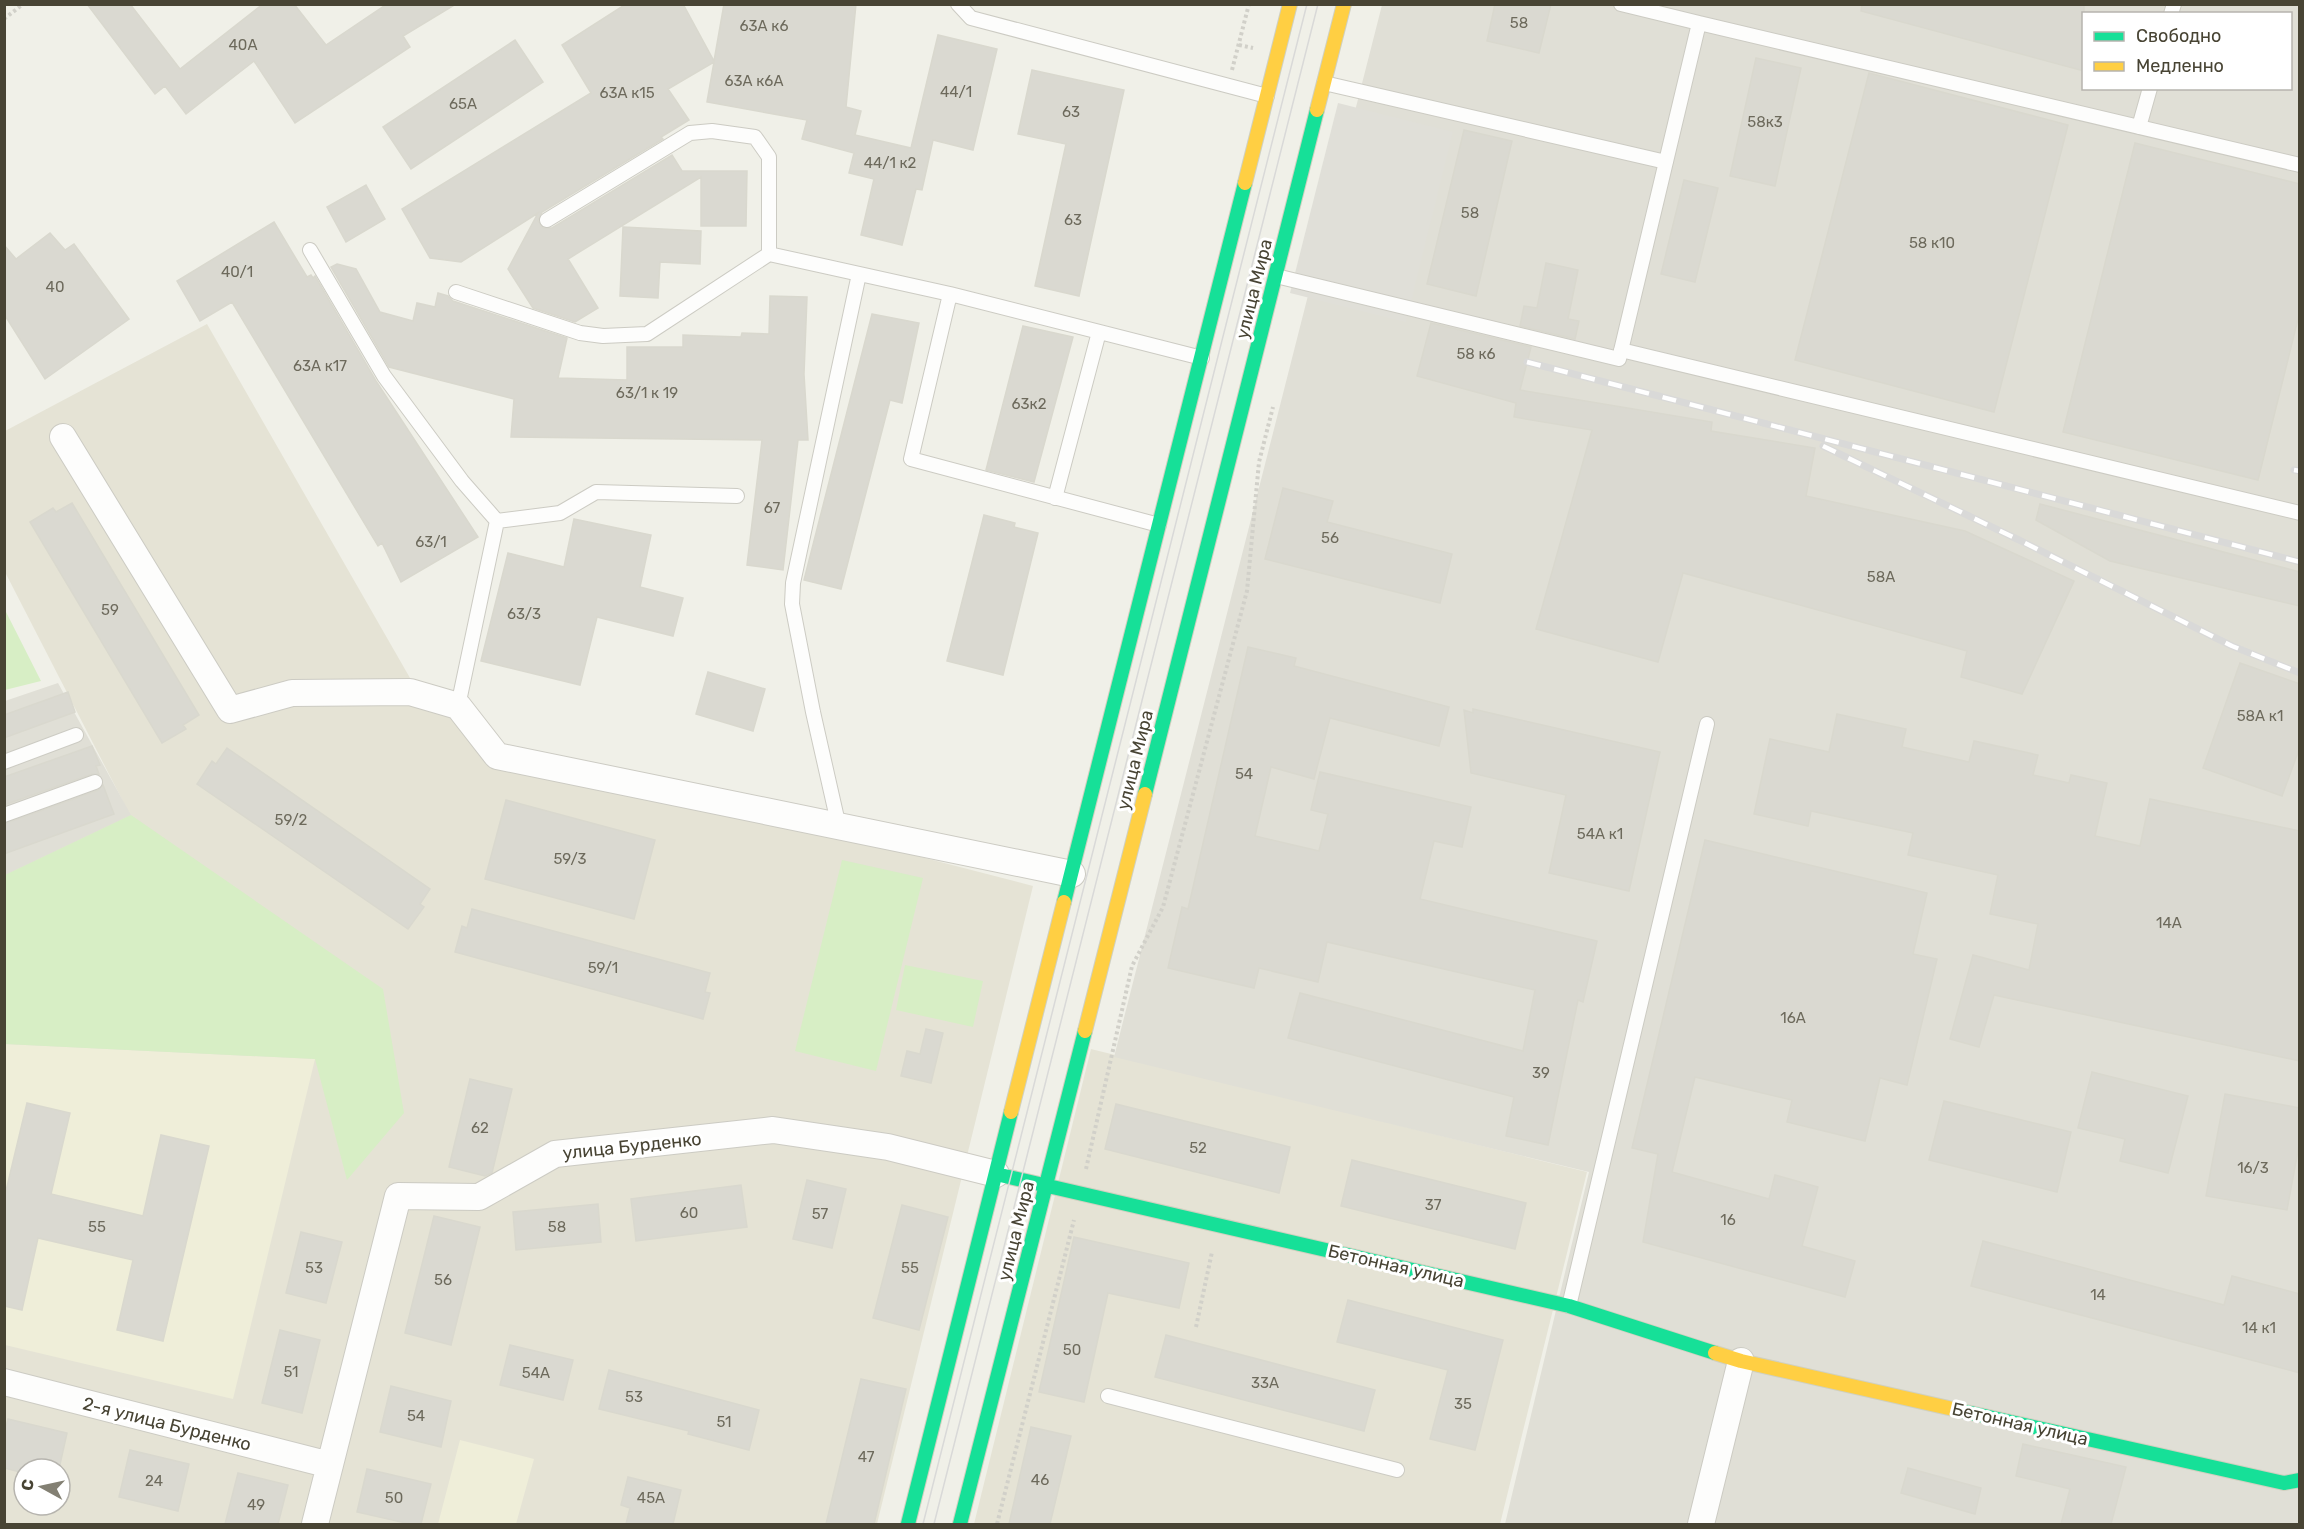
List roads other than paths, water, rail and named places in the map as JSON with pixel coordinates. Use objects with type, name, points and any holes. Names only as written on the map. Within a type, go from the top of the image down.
[{"type":"street","name":"улица Мира","points":[[908,1524],[996,1174],[1079,876],[1159,525],[1290,4]]},
{"type":"street","name":"улица Мира","points":[[960,1524],[1344,4]]},
{"type":"street","points":[[63,437],[230,710],[292,693],[410,692],[458,706],[497,756],[1079,876]]},
{"type":"street","points":[[1106,881],[1122,884]]},
{"type":"street","name":"улица Бурденко","points":[[315,1524],[398,1196],[479,1197],[555,1155],[773,1131],[888,1147],[996,1174]]},
{"type":"street","name":"Бетонная улица","points":[[996,1174],[1569,1306],[1741,1361],[2284,1484],[2300,1480]]},
{"type":"street","points":[[1701,1524],[1741,1361]]},
{"type":"street","name":"2-я улица Бурденко","points":[[4,1382],[330,1465]]},
{"type":"lane","points":[[958,4],[971,18],[1267,96]]},
{"type":"lane","points":[[1621,4],[2300,165]]},
{"type":"lane","points":[[1276,276],[1618,359],[1699,23]]},
{"type":"lane","points":[[1324,83],[1666,162]]},
{"type":"lane","points":[[2139,127],[2149,90]]},
{"type":"lane","points":[[547,220],[690,133],[712,131],[755,137],[769,157],[769,254]]},
{"type":"lane","points":[[310,250],[384,376],[462,481],[497,521]]},
{"type":"lane","points":[[456,292],[580,333],[603,336],[646,334],[769,254],[950,294],[1202,358]]},
{"type":"lane","points":[[839,826],[792,603],[792,583],[859,274]]},
{"type":"lane","points":[[950,294],[911,459],[1159,525]]},
{"type":"lane","points":[[1055,498],[1099,332]]},
{"type":"lane","points":[[1621,350],[2300,513]]},
{"type":"lane","points":[[497,521],[560,513],[596,492],[737,496]]},
{"type":"lane","points":[[458,706],[497,521]]},
{"type":"lane","points":[[1569,1306],[1707,724]]},
{"type":"lane","points":[[4,762],[76,735]]},
{"type":"lane","points":[[4,815],[95,782]]},
{"type":"lane","points":[[1108,1396],[1397,1470]]},
{"type":"tram line","points":[[923,1524],[1307,4]]},
{"type":"tram line","points":[[934,1524],[1318,4]]},
{"type":"railway","points":[[1527,362],[2300,562]]},
{"type":"railway","points":[[1823,446],[2232,646],[2300,673]]},
{"type":"railway","points":[[2294,470],[2300,471]]}]
